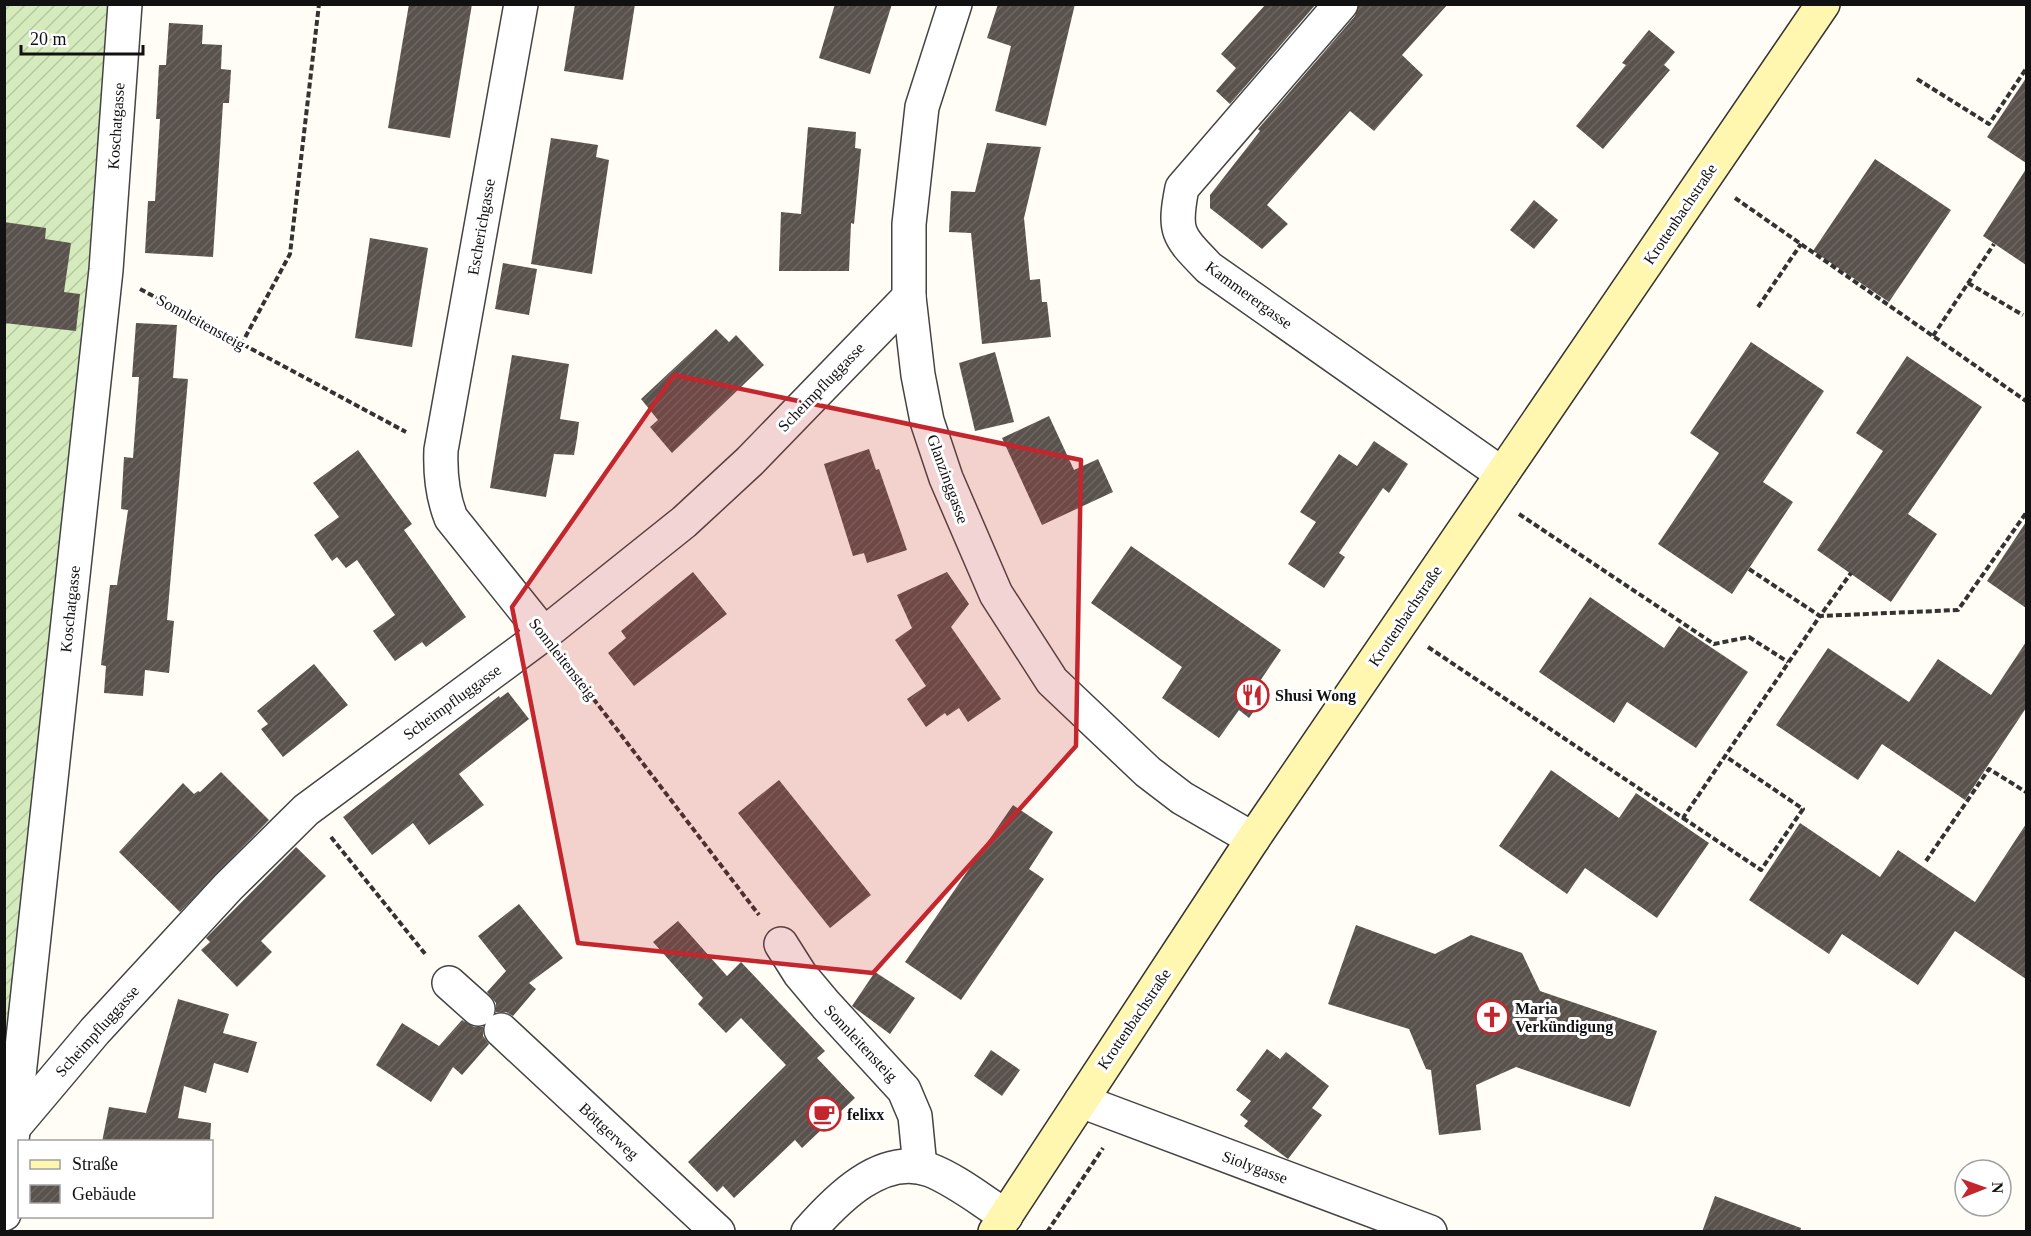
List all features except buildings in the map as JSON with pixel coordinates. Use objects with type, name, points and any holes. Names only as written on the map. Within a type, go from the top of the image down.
[{"type":"main road","name":"Krottenbachstraße","points":[[1000,1224],[1253,839],[1823,4]]},
{"type":"street","name":"Koschatgasse","points":[[4,1214],[106,270],[125,4]]},
{"type":"street","name":"Escherichgasse","points":[[441,450],[521,4]]},
{"type":"street","name":"Glanzinggasse","points":[[955,4],[922,107],[909,224],[909,297],[920,387],[927,421],[946,478],[996,594],[1052,681],[1126,753],[1182,798],[1253,839]]},
{"type":"street","name":"Kammerergasse","points":[[1341,4],[1182,188],[1176,218],[1183,240],[1209,268],[1495,484]]},
{"type":"street","name":"Scheimpfluggasse","points":[[14,1126],[156,964],[228,887],[306,810],[544,634],[684,522],[750,461],[909,297]]},
{"type":"street","name":"Sonnleitensteig","points":[[441,450],[444,498],[451,518],[544,634]]},
{"type":"street","name":"Sonnleitensteig","points":[[781,944],[800,974],[826,1005],[904,1090],[915,1116],[920,1167]]},
{"type":"street","name":"Böttgerweg","points":[[449,983],[718,1232]]},
{"type":"street","name":"Siolygasse","points":[[1080,1101],[1430,1232]]},
{"type":"street","points":[[808,1232],[843,1195],[861,1183],[893,1168],[920,1167],[942,1176],[1000,1224]]},
{"type":"path","points":[[241,345],[290,254],[320,4]]},
{"type":"path","points":[[1917,79],[1989,124],[2026,69]]},
{"type":"path","points":[[1705,177],[2026,401]]},
{"type":"path","points":[[1758,307],[1801,244]]},
{"type":"path","points":[[1933,336],[1994,244]]},
{"type":"path","name":"Sonnleitensteig","points":[[106,270],[241,345],[441,450]]},
{"type":"path","points":[[1968,283],[2023,315]]},
{"type":"path","points":[[1495,484],[1714,644],[1749,637],[1788,662]]},
{"type":"path","points":[[1749,569],[1820,616],[1958,610],[2026,513]]},
{"type":"path","points":[[1683,818],[1851,573]]},
{"type":"path","points":[[1398,627],[1761,870],[1803,809],[1725,756]]},
{"type":"path","name":"Sonnleitensteig","points":[[544,634],[781,944]]},
{"type":"path","points":[[1926,861],[1989,769],[2026,792]]},
{"type":"path","points":[[328,833],[449,983]]},
{"type":"path","points":[[1047,1232],[1124,1119]]},
{"type":"highlighted area","points":[[674,375],[1081,460],[1076,746],[873,973],[578,943],[512,607]]},
{"type":"green space","points":[[5,5],[112,5],[71,467],[5,1072]]},
{"type":"place","name":"Shusi Wong","points":[[1252,695]]},
{"type":"place","name":"Maria Verkündigung","points":[[1492,1017]]},
{"type":"place","name":"felixx","points":[[824,1114]]}]
